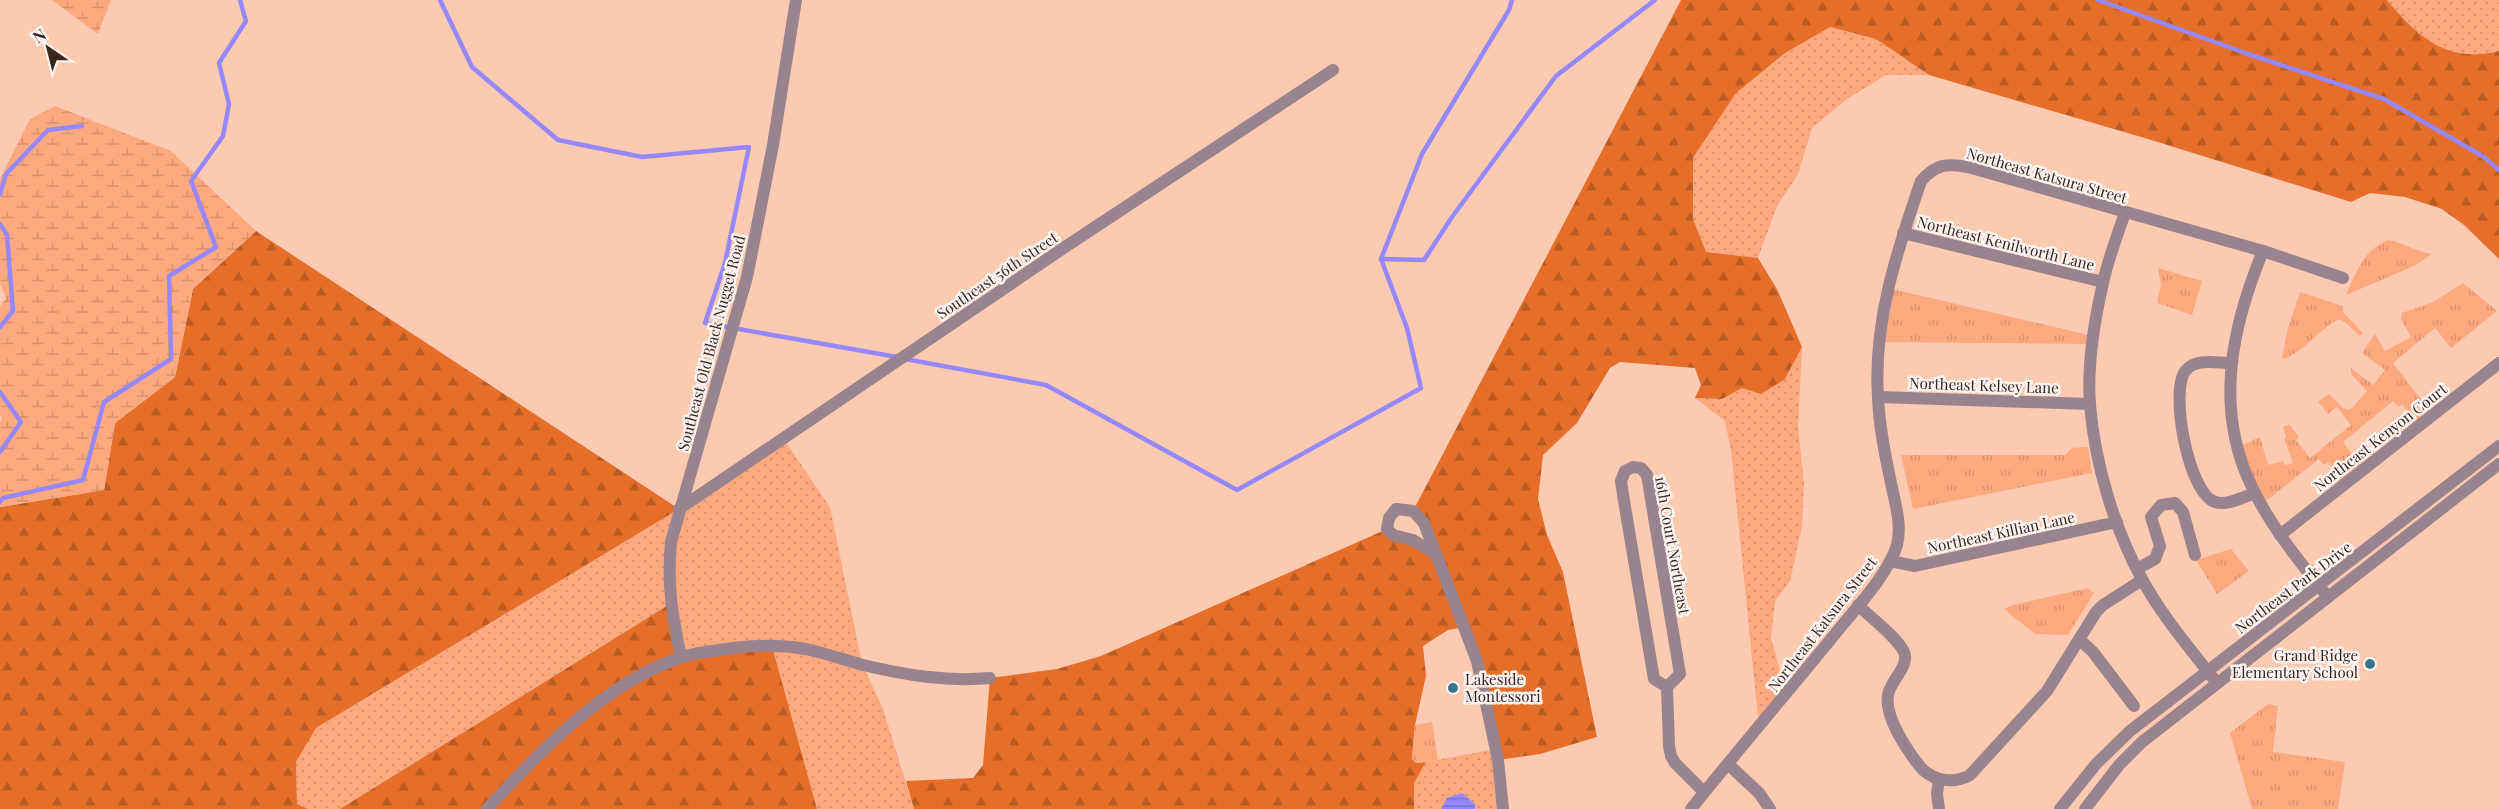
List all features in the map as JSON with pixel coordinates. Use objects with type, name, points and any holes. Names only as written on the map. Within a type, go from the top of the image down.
[{"type":"street","name":"Southeast Old Black Nugget Road","points":[[681,657],[670,604],[668,574],[671,542],[716,392],[747,277],[773,145],[796,0]]},
{"type":"street","name":"Southeast 56th Street","points":[[680,509],[1065,247],[1333,70]]},
{"type":"street","name":"Northeast Katsura Street","points":[[1691,809],[1858,605],[1890,561],[1899,529],[1885,455],[1878,397],[1882,317],[1890,275],[1921,181],[1935,168],[1950,163],[2263,251],[2343,278]]},
{"type":"street","points":[[2125,213],[2103,282],[2093,336],[2090,404],[2098,455],[2117,522],[2140,575],[2217,683]]},
{"type":"street","name":"Northeast Kenilworth Lane","points":[[1903,233],[2103,282]]},
{"type":"street","points":[[2263,251],[2238,316],[2230,363],[2231,396],[2238,447],[2243,467],[2255,493],[2280,535],[2328,597]]},
{"type":"street","points":[[2230,363],[2195,363],[2186,370],[2180,381],[2184,439],[2196,483],[2202,494],[2215,502],[2226,502],[2255,493]]},
{"type":"street","name":"Northeast Kenyon Court","points":[[2280,535],[2499,363]]},
{"type":"street","name":"Northeast Kelsey Lane","points":[[1878,397],[2090,404]]},
{"type":"street","name":"Northeast Park Drive","points":[[2060,809],[2096,764],[2130,731],[2499,446]]},
{"type":"street","name":"Northeast Park Drive","points":[[2085,809],[2119,765],[2142,742],[2499,464]]},
{"type":"street","name":"16th Court Northeast","points":[[1667,687],[1654,679],[1624,501],[1621,481],[1625,471],[1633,467],[1641,468],[1647,475],[1680,674],[1667,687],[1671,756],[1704,792]]},
{"type":"street","points":[[1858,605],[1897,643],[1904,653],[1904,665],[1897,673],[1888,694],[1889,715],[1915,761],[1929,776],[1939,779],[1963,780],[1970,776],[2048,691],[2080,640],[2086,626],[2103,605],[2140,575],[2155,559],[2160,546],[2151,517],[2161,505],[2175,503],[2182,512],[2194,555]]},
{"type":"street","name":"Northeast Killian Lane","points":[[1890,561],[1915,566],[2117,522]]},
{"type":"street","points":[[1434,553],[1477,661],[1498,760],[1503,809]]},
{"type":"street","points":[[2080,640],[2093,652],[2134,706]]},
{"type":"street","points":[[487,809],[528,766],[596,706],[626,685],[681,657],[722,650],[772,646],[804,649],[925,677],[990,678]]},
{"type":"street","points":[[1728,764],[1759,793],[1770,809]]},
{"type":"street","points":[[1939,779],[1937,794],[1939,809]]},
{"type":"green space","points":[[52,0],[111,0],[98,34]]},
{"type":"green space","points":[[1681,0],[2387,0],[2422,36],[2435,44],[2464,54],[2499,51],[2499,259],[2464,225],[2442,209],[2405,197],[2370,193],[2351,202],[2148,139],[1929,75],[1876,39],[1830,27],[1784,54],[1736,93],[1693,158],[1693,219],[1706,252],[1758,258],[1777,289],[1802,347],[1785,379],[1761,394],[1742,388],[1722,399],[1695,398],[1701,385],[1695,368],[1620,362],[1610,368],[1577,423],[1543,455],[1538,499],[1547,535],[1563,572],[1597,737],[1540,754],[1498,760],[1464,627],[1448,630],[1423,646],[1426,676],[1415,725],[1412,759],[1416,763],[1426,762],[1414,783],[1414,809],[914,809],[906,781],[973,778],[983,765],[990,678],[1057,669],[1101,656],[1387,529],[1433,553],[1413,511]]},
{"type":"green space","points":[[2387,0],[2499,0],[2499,51],[2464,54],[2435,44],[2410,25]]},
{"type":"green space","points":[[1830,27],[1876,39],[1929,75],[1886,75],[1847,99],[1812,128],[1798,174],[1777,206],[1758,258],[1706,252],[1693,219],[1693,158],[1736,92],[1785,54]]},
{"type":"green space","points":[[55,106],[171,151],[256,231],[193,289],[175,377],[115,423],[104,490],[0,507],[0,423],[2,418],[0,414],[0,306],[6,298],[0,283],[0,179],[30,119]]},
{"type":"green space","points":[[256,231],[679,509],[316,728],[296,762],[297,804],[308,809],[0,809],[0,507],[104,490],[115,423],[175,377],[193,289]]},
{"type":"green space","points":[[2388,240],[2432,254],[2414,266],[2346,295],[2366,256],[2379,244]]},
{"type":"green space","points":[[2158,268],[2202,281],[2192,315],[2157,303],[2161,285]]},
{"type":"green space","points":[[2463,283],[2497,311],[2451,348],[2435,328],[2393,363],[2433,415],[2417,428],[2407,416],[2409,413],[2402,404],[2398,407],[2393,401],[2343,442],[2352,454],[2359,450],[2370,464],[2343,486],[2333,474],[2335,472],[2328,462],[2324,465],[2319,459],[2261,505],[2238,447],[2260,437],[2268,465],[2283,461],[2285,465],[2293,463],[2284,438],[2286,437],[2283,426],[2290,425],[2299,437],[2296,440],[2310,458],[2351,425],[2337,407],[2328,414],[2318,402],[2329,394],[2343,408],[2350,410],[2367,391],[2351,374],[2351,368],[2373,385],[2385,370],[2362,353],[2375,334],[2385,351],[2411,337],[2401,319],[2402,313],[2433,302]]},
{"type":"green space","points":[[1888,288],[2093,336],[2093,344],[1880,342]]},
{"type":"green space","points":[[2300,292],[2343,306],[2343,312],[2363,333],[2360,336],[2344,321],[2337,320],[2298,352],[2282,359],[2287,331]]},
{"type":"green space","points":[[1802,347],[1798,428],[1804,484],[1802,526],[1790,581],[1775,601],[1771,638],[1786,694],[1759,727],[1731,450],[1725,421],[1695,398],[1722,399],[1742,388],[1785,379]]},
{"type":"green space","points":[[783,438],[830,507],[862,664],[883,709],[914,809],[817,809],[772,646],[681,657],[670,604],[340,809],[308,809],[297,804],[296,762],[316,728],[679,509]]},
{"type":"green space","points":[[2088,447],[2092,473],[1913,509],[1901,455],[2065,455],[2072,448]]},
{"type":"green space","points":[[2231,549],[2249,571],[2217,594],[2196,560]]},
{"type":"green space","points":[[2088,588],[2094,593],[2068,635],[2035,634],[2004,609],[2013,605]]},
{"type":"green space","points":[[670,604],[681,657],[772,646],[817,809],[340,809]]},
{"type":"green space","points":[[2268,704],[2278,706],[2273,752],[2345,762],[2338,809],[2252,809],[2230,733]]},
{"type":"green space","points":[[1432,722],[1438,760],[1416,763],[1412,759],[1415,725]]},
{"type":"green space","points":[[1496,749],[1503,809],[1414,809],[1414,783],[1426,762]]},
{"type":"shaded area","points":[[1462,793],[1475,804],[1475,809],[1441,809],[1447,798]]},
{"type":"waterway","points":[[0,502],[3,498],[83,480],[104,402],[171,359],[169,276],[216,247],[191,181],[223,136],[229,104],[219,63],[246,21],[240,0]]},
{"type":"waterway","points":[[440,0],[472,67],[558,140],[642,157],[749,147],[725,263],[705,323],[897,357]]},
{"type":"waterway","points":[[905,359],[1046,385],[1237,490],[1421,388],[1407,328],[1381,259],[1422,154],[1509,10],[1512,0]]},
{"type":"waterway","points":[[1381,259],[1424,260],[1452,217],[1556,76],[1655,0]]},
{"type":"waterway","points":[[2098,0],[2248,54],[2384,99],[2484,157],[2499,170]]},
{"type":"waterway","points":[[0,194],[6,174],[48,130],[82,126]]},
{"type":"waterway","points":[[0,224],[7,235],[13,311],[0,327]]},
{"type":"waterway","points":[[0,392],[21,422],[0,452]]},
{"type":"place","name":"Grand Ridge Elementary School","points":[[2370,664]]},
{"type":"place","name":"Lakeside Montessori","points":[[1453,688]]}]
